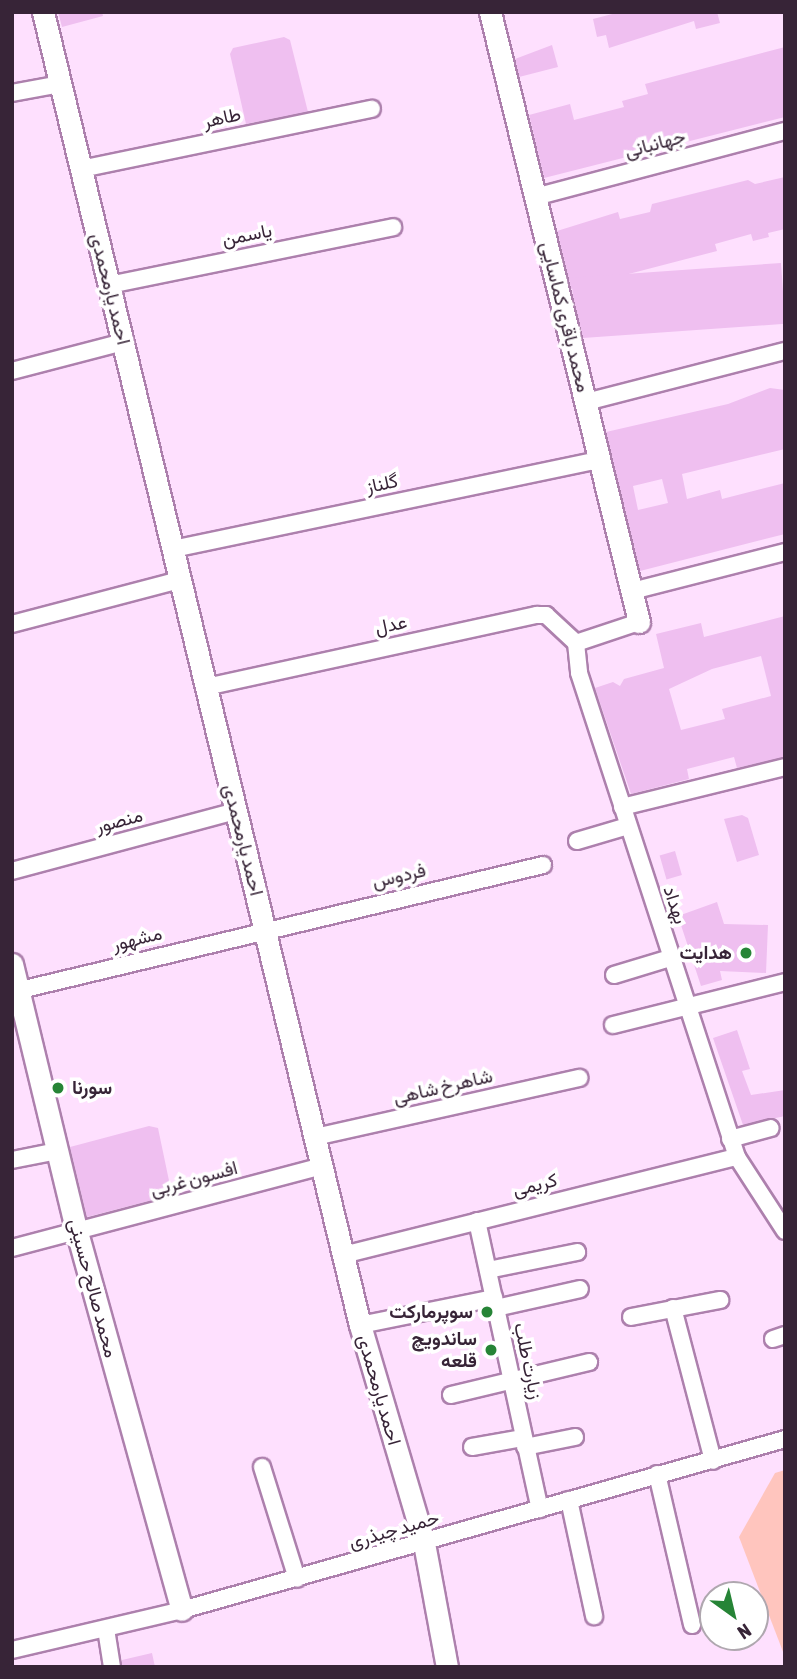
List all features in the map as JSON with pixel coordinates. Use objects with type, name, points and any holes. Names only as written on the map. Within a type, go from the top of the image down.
[{"type":"street","name":"احمد یارمحمدی","points":[[43,12],[360,1325],[424,1543],[447,1667]]},
{"type":"street","name":"محمد باقری کماسایی","points":[[490,12],[639,622]]},
{"type":"street","points":[[12,93],[60,84]]},
{"type":"street","name":"طاهر","points":[[81,169],[372,108]]},
{"type":"street","name":"جهانبانی","points":[[536,197],[785,131]]},
{"type":"street","name":"یاسمن","points":[[109,285],[393,227]]},
{"type":"street","points":[[12,371],[123,342]]},
{"type":"street","points":[[586,402],[785,351]]},
{"type":"street","name":"گلناز","points":[[173,549],[600,460]]},
{"type":"street","points":[[632,591],[785,552]]},
{"type":"street","points":[[12,624],[180,580]]},
{"type":"street","name":"عدل","points":[[206,687],[537,615],[546,615],[576,643]]},
{"type":"street","points":[[576,643],[639,622]]},
{"type":"street","name":"بهداد","points":[[576,643],[579,673],[730,1139],[737,1157],[785,1231]]},
{"type":"street","points":[[622,807],[785,767]]},
{"type":"street","name":"منصور","points":[[12,871],[236,811]]},
{"type":"street","points":[[577,841],[628,826]]},
{"type":"street","name":"فردوس","points":[[265,929],[543,865]]},
{"type":"street","name":"مشهور","points":[[15,991],[265,929]]},
{"type":"street","points":[[614,975],[670,958]]},
{"type":"street","name":"محمد صالح حسینی","points":[[12,964],[15,991],[77,1232],[182,1611]]},
{"type":"street","points":[[613,1025],[785,982]]},
{"type":"street","name":"شاهرخ شاهی","points":[[315,1136],[580,1078]]},
{"type":"street","points":[[730,1139],[771,1128]]},
{"type":"street","points":[[12,1160],[58,1151]]},
{"type":"street","name":"کریمی","points":[[344,1255],[737,1157]]},
{"type":"street","name":"افسون غربی","points":[[12,1248],[322,1166]]},
{"type":"street","name":"زیارت طلب","points":[[478,1221],[540,1509]]},
{"type":"street","points":[[488,1270],[577,1252]]},
{"type":"street","points":[[360,1325],[580,1289]]},
{"type":"street","points":[[631,1317],[720,1300]]},
{"type":"street","points":[[673,1308],[713,1461]]},
{"type":"street","points":[[451,1395],[589,1362]]},
{"type":"street","points":[[472,1447],[575,1437]]},
{"type":"street","name":"حمید چیذری","points":[[12,1650],[182,1611],[785,1439]]},
{"type":"street","points":[[262,1467],[297,1579]]},
{"type":"street","points":[[657,1474],[692,1625]]},
{"type":"street","points":[[569,1500],[594,1616]]},
{"type":"street","points":[[106,1629],[112,1667]]},
{"type":"shaded area","points":[[785,1470],[785,1657],[769,1615],[769,1581],[756,1581],[739,1537],[775,1473]]},
{"type":"building","points":[[58,12],[102,12],[103,16],[62,27]]},
{"type":"building","points":[[620,12],[717,12],[720,23],[696,29],[694,21],[609,48],[606,35],[597,37],[593,19]]},
{"type":"building","points":[[284,37],[290,40],[308,112],[246,124],[230,54],[233,48]]},
{"type":"building","points":[[552,45],[558,67],[519,77],[515,59]]},
{"type":"building","points":[[785,47],[785,117],[544,178],[529,115],[570,104],[574,120],[624,107],[622,101],[648,94],[645,84]]},
{"type":"building","points":[[785,177],[785,229],[768,233],[769,237],[753,241],[751,234],[715,244],[717,251],[571,289],[557,231],[618,212],[620,219],[650,212],[652,204],[748,180],[755,184]]},
{"type":"building","points":[[781,263],[785,324],[576,339],[572,278]]},
{"type":"building","points":[[770,388],[785,390],[785,449],[682,474],[687,499],[720,490],[722,499],[785,483],[785,534],[640,571],[606,432],[728,404]],"holes":[[[662,479],[668,503],[638,510],[633,486]]]},
{"type":"building","points":[[785,616],[785,757],[737,768],[734,757],[687,769],[689,779],[631,794],[595,688],[613,682],[620,686],[624,679],[664,668],[656,634],[701,623],[704,637]],"holes":[[[761,656],[771,696],[722,709],[725,719],[681,730],[669,689],[712,669]]]},
{"type":"building","points":[[742,815],[748,818],[759,855],[737,862],[724,819]]},
{"type":"building","points":[[675,851],[682,875],[667,879],[660,855]]},
{"type":"building","points":[[717,902],[724,924],[768,925],[766,973],[720,971],[722,980],[701,986],[678,916]]},
{"type":"building","points":[[737,1030],[750,1069],[742,1071],[751,1095],[785,1090],[785,1116],[743,1125],[713,1038]]},
{"type":"building","points":[[149,1126],[158,1128],[172,1195],[87,1217],[70,1147]]},
{"type":"building","points":[[152,1653],[155,1667],[122,1667],[122,1660]]},
{"type":"place","name":"هدایت","points":[[746,953]]},
{"type":"place","name":"سورنا","points":[[58,1088]]},
{"type":"place","name":"سوپرمارکت","points":[[487,1312]]},
{"type":"place","name":"ساندویچ قلعه","points":[[491,1350]]}]
